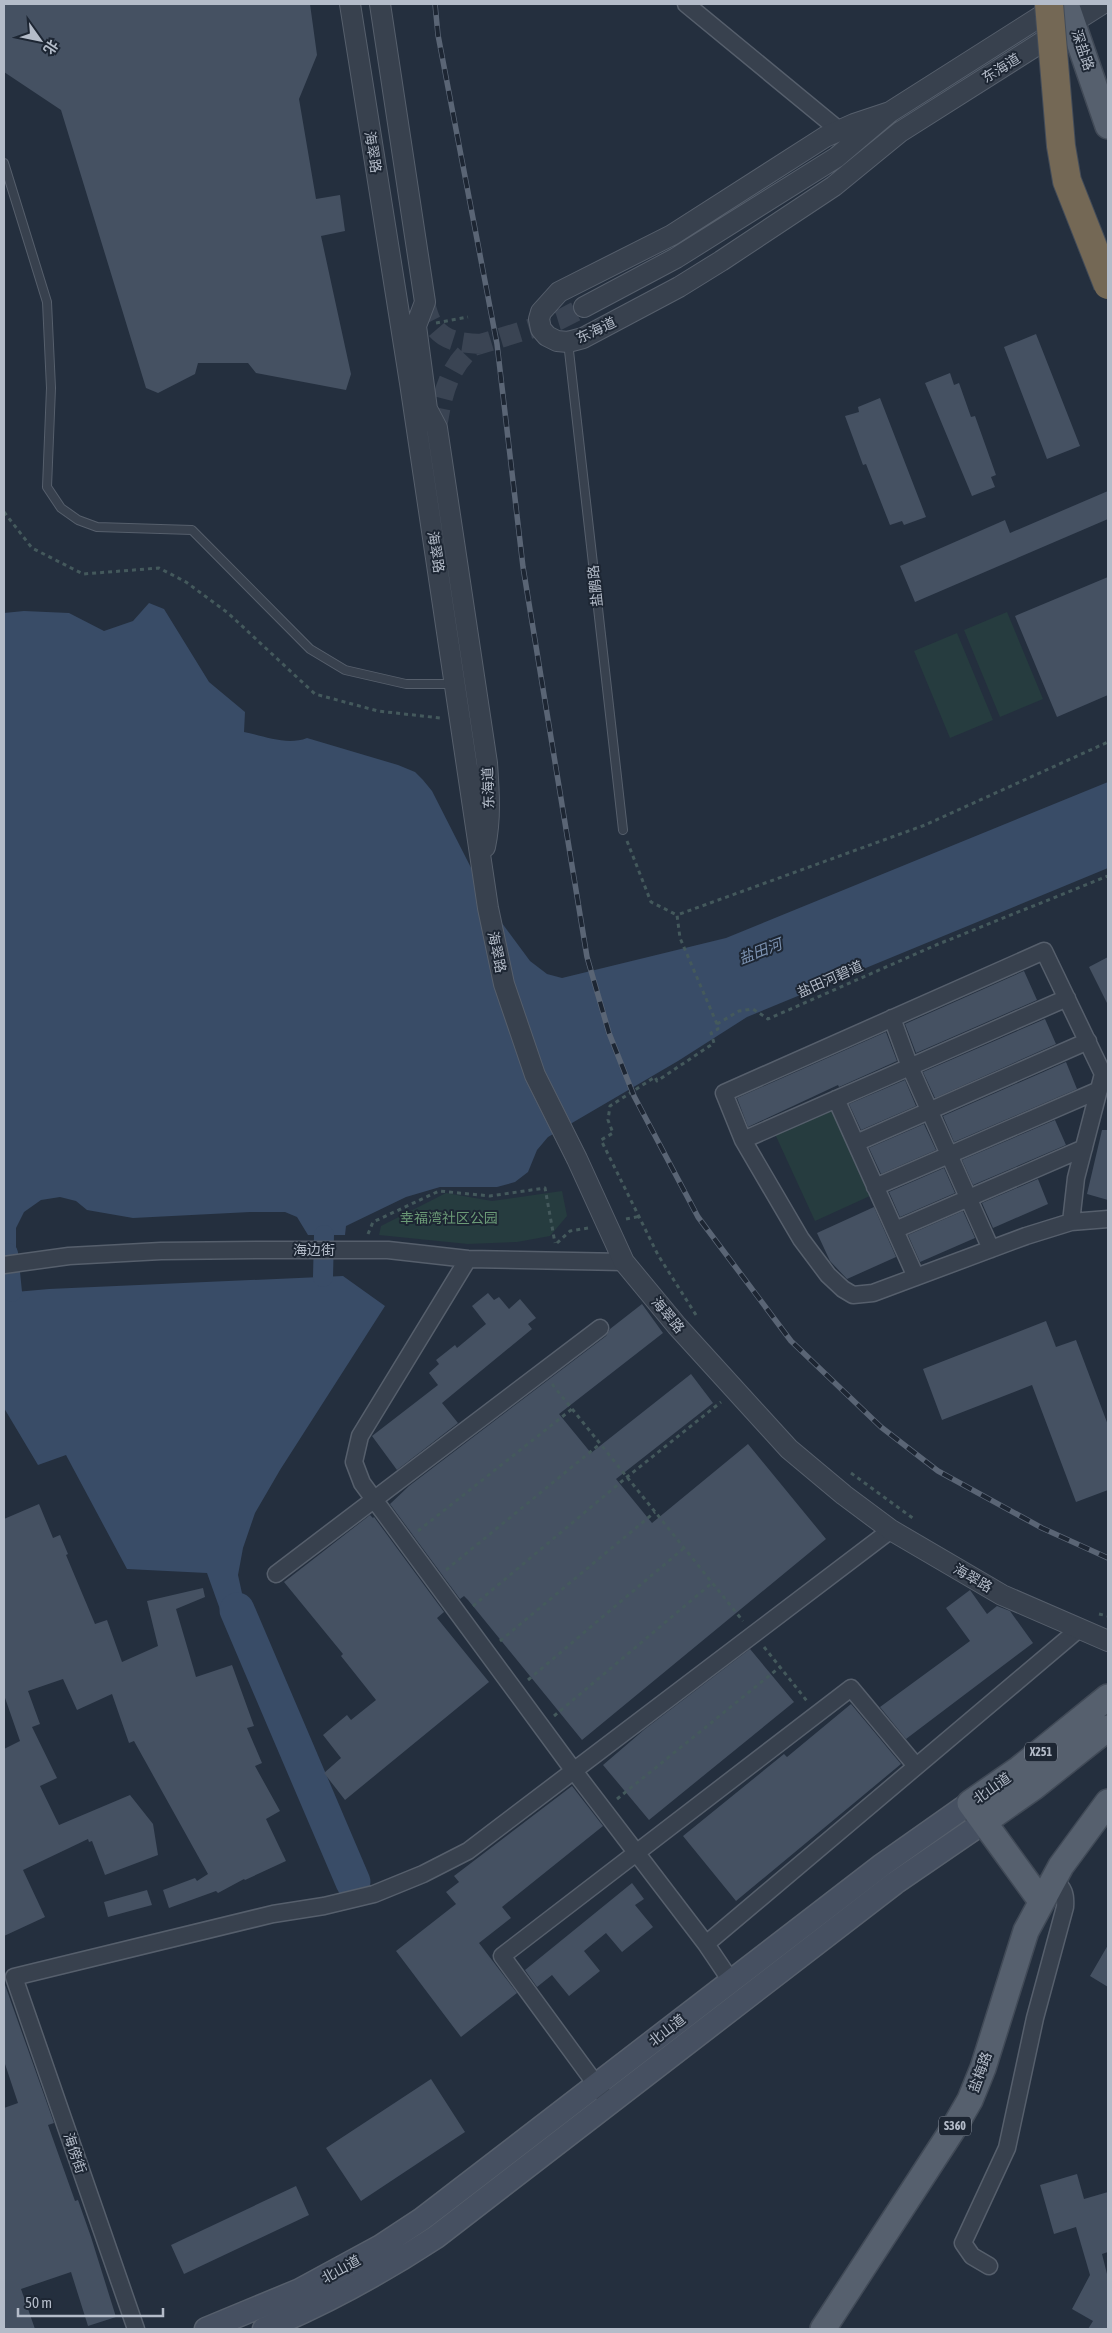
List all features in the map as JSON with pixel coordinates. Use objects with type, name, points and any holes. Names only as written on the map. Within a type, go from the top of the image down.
[{"type":"highway","points":[[1049,4],[1060,146],[1067,181],[1108,285]]},
{"type":"main road","name":"深盐路","points":[[1066,10],[1108,126]]},
{"type":"main road","name":"北山道","points":[[264,2329],[308,2311],[394,2265],[436,2237],[895,1883],[977,1812],[1026,1763],[1108,1697]]},
{"type":"main road","name":"北山道","points":[[206,2329],[300,2290],[381,2246],[422,2220],[882,1865],[977,1812],[1034,1788],[1108,1728]]},
{"type":"main road","name":"盐梅路","points":[[823,2329],[970,2100],[983,2068],[1026,1931],[1053,1879],[1084,1832],[1108,1802]]},
{"type":"main road","points":[[977,1812],[1041,1901]]},
{"type":"street","name":"海翠路","points":[[350,4],[456,684],[481,863],[504,984],[535,1075],[578,1160],[624,1262],[677,1326],[735,1391],[790,1448],[844,1495],[891,1530],[1002,1595],[1108,1641]]},
{"type":"street","name":"海翠路","points":[[380,4],[425,302],[416,326],[423,381],[427,409],[436,428],[480,713]]},
{"type":"street","points":[[686,4],[839,130]]},
{"type":"street","name":"东海道","points":[[584,307],[684,253],[837,157],[890,112],[1066,10],[1102,4]]},
{"type":"street","name":"东海道","points":[[890,112],[839,130],[658,243],[559,292],[541,312],[541,329],[547,336],[557,341],[568,342],[583,338],[721,261],[834,186],[900,132],[1066,10]]},
{"type":"street","name":"东海道","points":[[837,157],[873,145],[900,132]]},
{"type":"street","name":"东海道","points":[[480,713],[490,797],[488,832],[481,863]]},
{"type":"street","points":[[1071,1222],[1076,1178],[1103,1074],[1044,951],[724,1093],[743,1140],[801,1239],[828,1275],[842,1289],[853,1295],[873,1293],[991,1249],[1071,1222],[1108,1219]]},
{"type":"street","points":[[743,1140],[1067,998]]},
{"type":"street","points":[[892,1018],[910,1066],[991,1249]]},
{"type":"street","points":[[856,1143],[1088,1041]]},
{"type":"street","points":[[875,1187],[1099,1090]]},
{"type":"street","points":[[836,1099],[916,1277]]},
{"type":"street","points":[[895,1230],[1084,1148]]},
{"type":"street","name":"海边街","points":[[4,1265],[30,1260],[161,1251],[352,1250],[388,1250],[468,1259],[624,1262]]},
{"type":"street","points":[[468,1259],[360,1436],[354,1462],[362,1484],[541,1727],[706,1944],[731,1981]]},
{"type":"street","points":[[276,1574],[600,1328]]},
{"type":"street","points":[[574,1771],[891,1530]]},
{"type":"street","points":[[706,1944],[1079,1629]]},
{"type":"street","points":[[609,2103],[502,1956],[851,1688],[916,1766]]},
{"type":"street","name":"海傍街","points":[[136,2329],[14,1977],[273,1914],[324,1906],[374,1894],[422,1874],[468,1851],[574,1771]]},
{"type":"street","points":[[990,2266],[972,2256],[964,2243],[1007,2148],[1035,2018],[1065,1907],[1066,1894],[1053,1879]]},
{"type":"lane","points":[[4,163],[46,302],[51,388],[47,488],[61,508],[78,520],[97,527],[192,530],[310,648],[345,670],[406,684],[456,684]]},
{"type":"lane","name":"盐鹏路","points":[[568,342],[623,830]]},
{"type":"path","points":[[428,325],[468,317]]},
{"type":"path","points":[[4,512],[32,548],[83,574],[159,568],[186,582],[228,614],[315,694],[378,711],[461,720]]},
{"type":"path","points":[[623,830],[651,902],[677,916],[925,825],[1108,742]]},
{"type":"path","name":"盐田河碧道","points":[[717,1024],[740,1011],[753,1010],[768,1019],[936,945],[1108,876]]},
{"type":"path","points":[[677,916],[680,938],[717,1024],[718,1029],[710,1033],[714,1043],[658,1081],[655,1077],[610,1106],[608,1120],[613,1133],[601,1140],[641,1216],[658,1255],[683,1298],[698,1318]]},
{"type":"path","points":[[373,1222],[439,1191],[490,1196],[545,1188],[556,1244]]},
{"type":"path","points":[[542,1372],[818,1714]]},
{"type":"path","points":[[460,1617],[627,1477],[735,1391]]},
{"type":"path","points":[[404,1542],[572,1409]]},
{"type":"path","points":[[433,1581],[600,1444]]},
{"type":"path","points":[[851,1472],[919,1522]]},
{"type":"path","points":[[486,1652],[655,1512]]},
{"type":"path","points":[[515,1691],[684,1548]]},
{"type":"path","points":[[541,1727],[712,1583]]},
{"type":"path","points":[[1094,1613],[1108,1616]]},
{"type":"path","points":[[604,1809],[780,1667]]},
{"type":"green space","points":[[1007,612],[1043,699],[1000,717],[964,630]]},
{"type":"green space","points":[[957,633],[993,720],[950,738],[914,651]]},
{"type":"green space","points":[[832,1108],[872,1195],[815,1221],[775,1134]]},
{"type":"green space","name":"幸福湾社区公园","points":[[562,1191],[567,1216],[550,1236],[517,1242],[468,1244],[379,1235],[381,1226],[446,1193],[492,1201]]},
{"type":"water","name":"盐田河","points":[[149,603],[164,609],[209,682],[245,712],[244,732],[284,741],[307,738],[398,765],[415,772],[432,791],[493,911],[530,961],[547,974],[562,978],[726,938],[1108,782],[1108,868],[747,1017],[678,1061],[548,1137],[537,1150],[528,1172],[515,1182],[497,1187],[440,1187],[406,1197],[346,1226],[345,1235],[308,1235],[297,1217],[285,1212],[133,1218],[87,1210],[76,1201],[60,1197],[41,1200],[24,1212],[16,1228],[16,1251],[4,1254],[4,613],[24,611],[69,613],[104,631],[133,621]]},
{"type":"water","points":[[343,1276],[385,1306],[280,1470],[255,1513],[243,1548],[238,1575],[245,1607],[222,1615],[207,1573],[127,1569],[66,1455],[38,1465],[4,1408],[4,1293],[49,1289]]},
{"type":"building","points":[[4,4],[310,4],[317,55],[299,99],[316,199],[340,195],[345,231],[321,236],[351,374],[346,390],[256,373],[248,363],[198,363],[195,374],[158,393],[146,388],[61,110],[4,72]]},
{"type":"building","points":[[1036,334],[1080,446],[1047,459],[1004,347]]},
{"type":"building","points":[[950,373],[954,385],[959,383],[971,417],[975,416],[996,475],[991,477],[995,487],[972,496],[925,383]]},
{"type":"building","points":[[880,398],[926,517],[904,525],[902,521],[890,525],[866,464],[863,465],[845,416],[859,412],[858,407]]},
{"type":"building","points":[[1108,491],[1108,519],[915,602],[900,566],[1005,520],[1010,533]]},
{"type":"building","points":[[1108,577],[1108,695],[1057,717],[1015,616]]},
{"type":"building","points":[[1108,957],[1108,1005],[1089,967]]},
{"type":"building","points":[[1024,971],[1037,1000],[916,1053],[905,1024]]},
{"type":"building","points":[[1045,1019],[1056,1044],[935,1098],[923,1072]]},
{"type":"building","points":[[886,1032],[897,1061],[839,1087],[838,1085],[748,1127],[737,1098]]},
{"type":"building","points":[[1066,1062],[1077,1089],[954,1142],[943,1116]]},
{"type":"building","points":[[905,1080],[916,1106],[861,1130],[849,1104]]},
{"type":"building","points":[[1055,1120],[1066,1145],[973,1185],[962,1160]]},
{"type":"building","points":[[924,1124],[936,1150],[881,1174],[869,1148]]},
{"type":"building","points":[[1102,1130],[1108,1130],[1108,1200],[1087,1194]]},
{"type":"building","points":[[944,1168],[955,1193],[900,1217],[889,1192]]},
{"type":"building","points":[[1038,1179],[1048,1204],[993,1228],[982,1203]]},
{"type":"building","points":[[874,1207],[896,1257],[847,1279],[830,1261],[817,1233]]},
{"type":"building","points":[[963,1211],[975,1238],[920,1262],[908,1235]]},
{"type":"building","points":[[488,1293],[494,1300],[499,1297],[509,1309],[520,1299],[536,1318],[528,1324],[532,1329],[442,1403],[458,1423],[397,1470],[372,1436],[438,1385],[429,1373],[439,1364],[436,1360],[455,1345],[457,1348],[486,1324],[472,1306]]},
{"type":"building","points":[[642,1304],[663,1333],[559,1414],[591,1453],[691,1374],[713,1403],[616,1479],[652,1523],[748,1444],[826,1539],[582,1740],[468,1600],[464,1596],[460,1599],[390,1504],[409,1486],[606,1336],[610,1329]]},
{"type":"building","points":[[1046,1321],[1056,1347],[1076,1340],[1108,1425],[1108,1490],[1076,1502],[1032,1385],[942,1420],[923,1369]]},
{"type":"building","points":[[39,1504],[53,1538],[60,1535],[68,1554],[66,1555],[95,1624],[107,1620],[122,1662],[158,1646],[147,1601],[203,1588],[205,1597],[176,1609],[196,1677],[232,1665],[254,1726],[247,1728],[262,1763],[255,1766],[280,1811],[266,1819],[286,1861],[244,1879],[218,1893],[216,1891],[169,1908],[163,1890],[195,1878],[197,1881],[208,1874],[134,1741],[129,1743],[112,1694],[77,1710],[63,1679],[28,1691],[40,1724],[32,1727],[57,1778],[40,1786],[59,1825],[130,1795],[153,1824],[158,1855],[105,1875],[92,1841],[89,1842],[88,1839],[23,1870],[45,1917],[4,1936],[4,1749],[20,1741],[4,1695],[4,1519]]},
{"type":"building","points":[[370,1515],[374,1517],[444,1612],[437,1618],[489,1682],[345,1800],[324,1773],[341,1758],[323,1735],[347,1715],[351,1720],[376,1700],[341,1656],[343,1654],[284,1582]]},
{"type":"building","points":[[970,1590],[987,1614],[997,1606],[1010,1611],[1033,1643],[906,1739],[880,1707],[970,1641],[946,1608]]},
{"type":"building","points":[[750,1649],[794,1702],[649,1820],[603,1765],[645,1729]]},
{"type":"building","points":[[851,1704],[901,1764],[736,1901],[683,1836],[784,1754],[787,1757]]},
{"type":"building","points":[[572,1786],[603,1826],[502,1907],[511,1918],[479,1943],[517,1993],[461,2037],[396,1951],[456,1904],[446,1892],[459,1882],[454,1876]]},
{"type":"building","points":[[632,1883],[644,1899],[635,1905],[653,1927],[622,1952],[606,1933],[584,1951],[600,1971],[569,1996],[552,1975],[537,1987],[525,1970]]},
{"type":"building","points":[[147,1890],[152,1905],[108,1917],[104,1902]]},
{"type":"building","points":[[1108,1945],[1108,1987],[1090,1976]]},
{"type":"building","points":[[4,1982],[54,2123],[48,2125],[75,2201],[78,2200],[116,2317],[88,2326],[71,2272],[21,2289],[35,2329],[4,2329],[4,2108],[18,2103],[4,2061]]},
{"type":"building","points":[[431,2079],[465,2132],[361,2201],[326,2148]]},
{"type":"building","points":[[1077,2174],[1084,2199],[1108,2192],[1108,2252],[1102,2254],[1108,2278],[1108,2329],[1088,2329],[1093,2321],[1072,2309],[1090,2275],[1076,2227],[1054,2234],[1040,2185]]},
{"type":"building","points":[[296,2186],[309,2215],[184,2274],[171,2245]]},
{"type":"waterway","points":[[323,1277],[324,1235]]},
{"type":"waterway","points":[[8,1253],[12,1292]]},
{"type":"waterway","points":[[237,1610],[353,1882]]},
{"type":"tunnel","points":[[425,302],[432,324],[444,336],[461,342],[483,344]]},
{"type":"tunnel","points":[[437,428],[441,405],[452,373],[465,354],[474,346],[559,320],[584,307]]},
{"type":"railway","points":[[435,4],[438,35],[497,344],[523,567],[587,957],[609,1033],[634,1096],[698,1217],[791,1341],[881,1427],[938,1471],[1042,1528],[1108,1558]]}]
